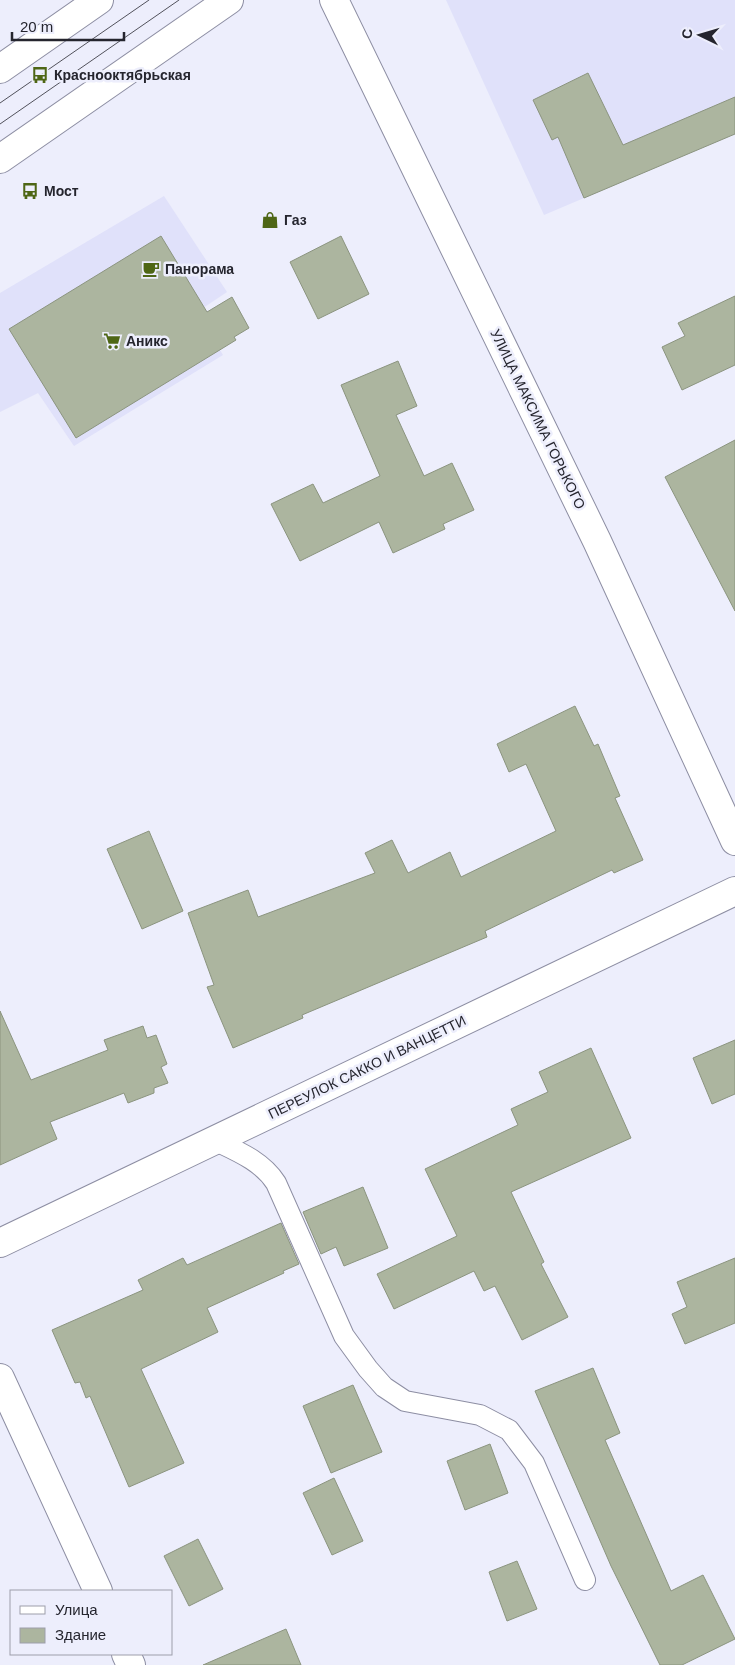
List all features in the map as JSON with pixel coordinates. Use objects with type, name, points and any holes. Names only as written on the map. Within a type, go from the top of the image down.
[{"type":"main road","points":[[0,69],[99,0]]},
{"type":"main road","points":[[0,159],[229,0]]},
{"type":"main road","name":"УЛИЦА МАКСИМА ГОРЬКОГО","points":[[334,0],[596,541],[735,841]]},
{"type":"main road","name":"ПЕРЕУЛОК САККО И ВАНЦЕТТИ","points":[[0,1243],[735,891]]},
{"type":"main road","points":[[0,1378],[98,1590]]},
{"type":"lane","points":[[214,1140],[244,1154],[269,1172],[276,1183],[344,1336],[384,1387],[405,1401],[480,1415],[498,1422],[519,1442],[534,1462],[584,1580]]},
{"type":"shaded area","points":[[446,0],[735,0],[735,134],[544,215]]},
{"type":"shaded area","name":"Аникс","points":[[164,196],[227,292],[197,312],[223,355],[74,446],[38,393],[0,412],[0,293]]},
{"type":"building","points":[[588,73],[623,145],[735,97],[735,134],[584,198],[558,137],[552,140],[533,100]]},
{"type":"building","name":"Аникс","points":[[161,236],[207,312],[232,297],[249,328],[234,337],[236,340],[76,438],[9,329]]},
{"type":"building","points":[[341,236],[369,294],[318,319],[290,262]]},
{"type":"building","points":[[735,296],[735,365],[682,390],[662,347],[685,336],[678,323]]},
{"type":"building","points":[[398,361],[417,406],[396,415],[424,476],[452,463],[474,510],[443,524],[445,529],[393,553],[379,522],[300,561],[271,504],[313,484],[323,503],[380,476],[341,385]]},
{"type":"building","points":[[735,440],[735,611],[665,477]]},
{"type":"building","points":[[575,706],[594,746],[598,744],[620,796],[615,798],[643,860],[614,873],[612,870],[485,931],[487,937],[302,1015],[303,1018],[233,1048],[207,987],[214,985],[188,913],[248,890],[258,917],[375,873],[365,853],[392,840],[408,873],[450,852],[461,877],[556,831],[526,764],[509,772],[497,744]]},
{"type":"building","points":[[149,831],[183,911],[142,929],[107,849]]},
{"type":"building","points":[[0,1011],[31,1080],[108,1050],[104,1040],[143,1026],[147,1038],[156,1035],[167,1064],[161,1067],[168,1083],[154,1088],[154,1093],[128,1103],[124,1093],[50,1122],[57,1139],[0,1165]]},
{"type":"building","points":[[735,1040],[735,1094],[712,1104],[693,1058]]},
{"type":"building","points":[[591,1048],[631,1138],[511,1192],[544,1262],[541,1264],[568,1317],[522,1340],[495,1286],[484,1291],[474,1271],[394,1309],[377,1274],[457,1236],[425,1169],[518,1125],[511,1109],[548,1092],[539,1072]]},
{"type":"building","points":[[363,1187],[388,1248],[344,1266],[336,1247],[321,1254],[303,1212]]},
{"type":"building","points":[[281,1223],[299,1264],[283,1271],[284,1273],[207,1308],[218,1332],[141,1369],[184,1463],[129,1487],[90,1396],[86,1398],[80,1382],[75,1383],[52,1330],[143,1290],[138,1280],[183,1258],[187,1265]]},
{"type":"building","points":[[735,1258],[735,1323],[685,1344],[672,1314],[687,1307],[677,1282]]},
{"type":"building","points":[[593,1368],[620,1433],[605,1440],[671,1591],[703,1575],[735,1639],[682,1665],[660,1665],[611,1566],[535,1391]]},
{"type":"building","points":[[353,1385],[382,1452],[331,1473],[303,1406]]},
{"type":"building","points":[[490,1444],[508,1493],[465,1510],[447,1461]]},
{"type":"building","points":[[334,1478],[363,1541],[332,1555],[303,1493]]},
{"type":"building","points":[[198,1539],[223,1589],[189,1606],[164,1556]]},
{"type":"building","points":[[517,1561],[537,1609],[507,1621],[489,1572]]},
{"type":"building","points":[[286,1629],[301,1665],[203,1665]]},
{"type":"tram line","points":[[0,103],[149,0]]},
{"type":"tram line","points":[[0,124],[179,0]]},
{"type":"place","name":"Краснооктябрьская","points":[[40,75]]},
{"type":"place","name":"Мост","points":[[30,191]]},
{"type":"place","name":"Газ","points":[[270,220]]},
{"type":"place","name":"Панорама","points":[[151,269]]},
{"type":"place","name":"Аникс","points":[[112,341]]}]
